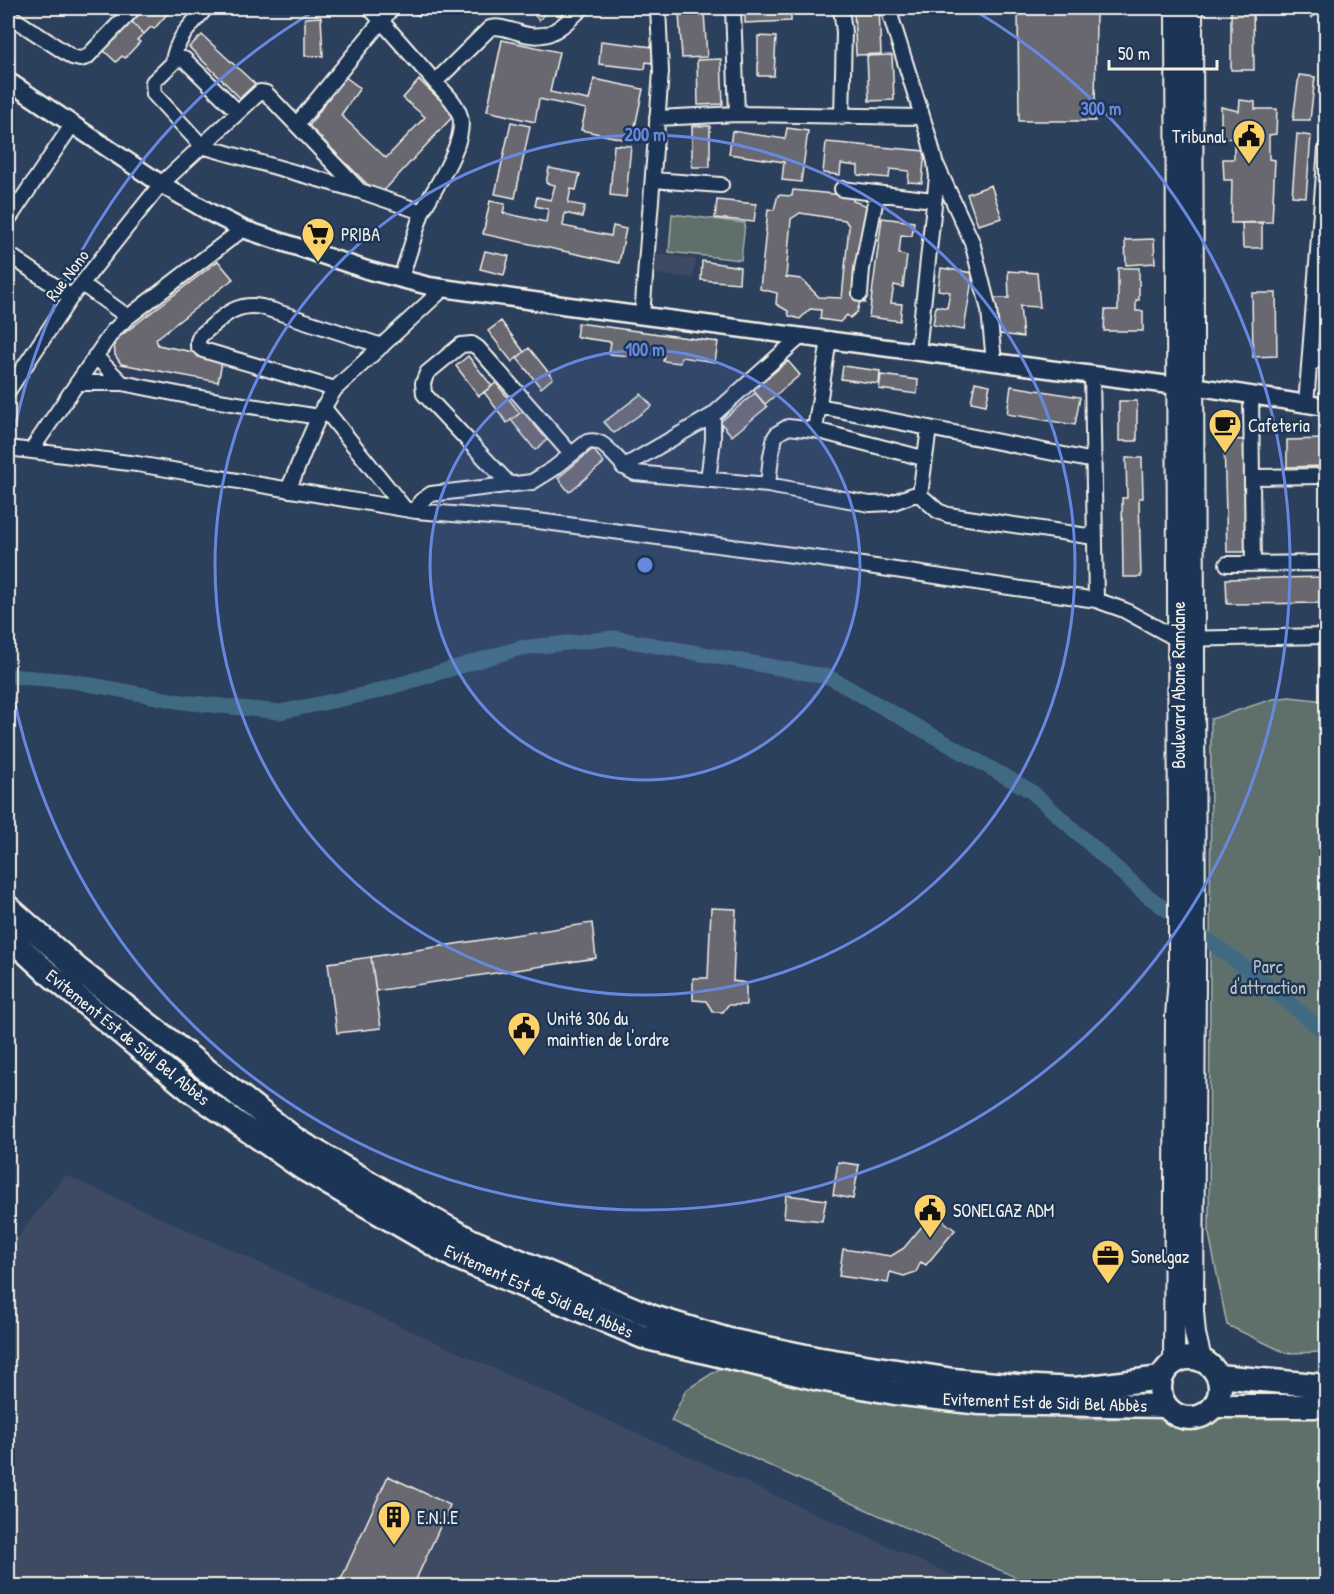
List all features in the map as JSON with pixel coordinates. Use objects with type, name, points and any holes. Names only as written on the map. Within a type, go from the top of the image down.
[{"type":"highway","name":"Evitement Est de Sidi Bel Abbès","points":[[8,907],[79,970],[295,1139],[421,1213],[472,1240],[653,1317],[689,1330],[729,1340],[815,1358],[953,1380],[1075,1389],[1168,1370]]},
{"type":"highway","name":"Evitement Est de Sidi Bel Abbès","points":[[8,936],[46,971],[190,1090],[302,1168],[455,1257],[643,1337],[819,1379],[895,1393],[980,1403],[1166,1406]]},
{"type":"highway","points":[[1183,1358],[1202,1359],[1214,1369],[1218,1376],[1219,1397],[1214,1406],[1206,1413],[1187,1418],[1172,1412],[1161,1398],[1160,1388],[1168,1370],[1183,1358]]},
{"type":"highway","points":[[1218,1376],[1326,1386]]},
{"type":"highway","points":[[1214,1406],[1326,1407]]},
{"type":"main road","name":"Boulevard Abane Ramdane","points":[[1176,8],[1185,386]]},
{"type":"main road","name":"Boulevard Abane Ramdane","points":[[1192,8],[1185,386],[1187,975],[1193,1311],[1195,1334],[1202,1359]]},
{"type":"main road","name":"Boulevard Abane Ramdane","points":[[1168,1370],[1176,1029],[1187,975]]},
{"type":"street","points":[[8,15],[72,57],[80,59],[87,57],[134,8]]},
{"type":"street","points":[[173,62],[179,40],[206,8]]},
{"type":"street","points":[[370,8],[452,101],[459,113],[461,124],[453,154],[422,212],[401,278]]},
{"type":"street","points":[[360,191],[297,124],[392,8]]},
{"type":"street","points":[[435,82],[490,28],[504,27],[519,33],[544,36],[560,28],[582,8]]},
{"type":"street","points":[[642,316],[661,53],[658,8]]},
{"type":"street","points":[[733,8],[737,114]]},
{"type":"street","points":[[842,8],[844,32],[842,117]]},
{"type":"street","points":[[888,8],[935,162],[937,177],[918,352]]},
{"type":"street","points":[[238,112],[186,60],[181,58],[173,62],[155,79],[153,92],[202,146],[360,191],[422,212]]},
{"type":"street","points":[[8,81],[161,184],[243,229],[342,263],[401,278],[444,288],[642,316],[1185,386],[1326,407]]},
{"type":"street","name":"Rue Nono","points":[[8,391],[71,297],[161,184],[238,112],[262,91],[297,124]]},
{"type":"street","points":[[657,118],[737,114],[921,117]]},
{"type":"street","points":[[8,220],[72,125]]},
{"type":"street","points":[[1306,405],[1321,280],[1326,148]]},
{"type":"street","points":[[935,162],[972,242],[989,310],[994,362]]},
{"type":"street","points":[[653,180],[721,184]]},
{"type":"street","points":[[842,189],[933,200]]},
{"type":"street","points":[[860,294],[862,269],[877,193]]},
{"type":"street","points":[[33,449],[113,331],[243,229]]},
{"type":"street","points":[[8,254],[71,297]]},
{"type":"street","points":[[82,284],[128,317]]},
{"type":"street","points":[[288,490],[321,412],[335,389],[444,288]]},
{"type":"street","points":[[335,389],[203,350],[198,346],[198,341],[200,336],[234,309],[247,305],[262,307],[382,346]]},
{"type":"street","points":[[623,467],[713,415],[800,337]]},
{"type":"street","points":[[815,430],[829,339]]},
{"type":"street","points":[[509,484],[424,394],[423,383],[427,373],[460,345],[472,344],[478,348],[572,454]]},
{"type":"street","points":[[1309,366],[1326,354]]},
{"type":"street","points":[[95,356],[122,383]]},
{"type":"street","points":[[1092,375],[1096,600]]},
{"type":"street","points":[[77,383],[122,383],[188,396],[321,412],[410,510]]},
{"type":"street","points":[[1251,396],[1253,563]]},
{"type":"street","points":[[819,406],[1094,461]]},
{"type":"street","points":[[708,480],[713,440],[713,415]]},
{"type":"street","points":[[768,485],[773,443],[778,433],[788,428],[815,430],[923,458]]},
{"type":"street","points":[[920,495],[923,458],[929,428]]},
{"type":"street","points":[[410,510],[431,494],[532,482],[548,473],[587,442],[598,441],[623,467],[635,473],[768,485],[878,504],[920,495],[938,511],[948,514],[1094,537]]},
{"type":"street","points":[[8,448],[33,449],[137,464],[410,510],[538,521],[1096,600],[1124,610],[1185,639],[1326,636]]},
{"type":"street","points":[[1252,477],[1326,476]]},
{"type":"street","points":[[1227,564],[1326,563]]},
{"type":"shaded area","points":[[657,254],[696,259],[693,278],[654,274]]},
{"type":"shaded area","points":[[65,1175],[976,1586],[8,1586],[8,1250]]},
{"type":"green space","points":[[672,214],[745,223],[741,260],[669,252]]},
{"type":"green space","name":"Parc d'attraction","points":[[1289,697],[1326,701],[1326,1352],[1286,1353],[1227,1325],[1209,1234],[1211,719],[1273,699]]},
{"type":"green space","points":[[722,1367],[1076,1419],[1273,1417],[1326,1411],[1326,1586],[1035,1586],[671,1421],[686,1390]]},
{"type":"building","points":[[140,8],[169,8],[166,11],[168,13],[154,29],[151,27],[144,34],[130,20]]},
{"type":"building","points":[[327,8],[340,8],[335,14]]},
{"type":"building","points":[[409,8],[428,8],[419,16]]},
{"type":"building","points":[[528,8],[552,8],[539,20]]},
{"type":"building","points":[[696,8],[721,8],[721,10],[696,11]]},
{"type":"building","points":[[745,8],[791,8],[791,21],[745,23]]},
{"type":"building","points":[[1018,8],[1096,8],[1095,121],[1019,121]]},
{"type":"building","points":[[1231,8],[1253,8],[1254,70],[1231,70]]},
{"type":"building","points":[[1305,8],[1326,8],[1326,9],[1311,18]]},
{"type":"building","points":[[879,9],[881,54],[856,55],[854,10]]},
{"type":"building","points":[[704,12],[707,57],[682,58],[679,13]]},
{"type":"building","points":[[321,17],[323,56],[305,56],[305,18]]},
{"type":"building","points":[[130,20],[143,34],[137,40],[140,42],[125,58],[122,56],[116,62],[102,49]]},
{"type":"building","points":[[202,35],[255,84],[240,98],[189,47]]},
{"type":"building","points":[[758,36],[776,37],[774,76],[758,76]]},
{"type":"building","points":[[502,40],[559,52],[550,92],[589,100],[594,79],[643,89],[632,141],[581,130],[586,109],[539,99],[535,122],[487,111]]},
{"type":"building","points":[[601,41],[653,47],[652,63],[646,62],[645,69],[599,64]]},
{"type":"building","points":[[892,55],[894,100],[869,101],[867,56]]},
{"type":"building","points":[[721,59],[723,104],[698,105],[697,60]]},
{"type":"building","points":[[1299,75],[1315,77],[1310,120],[1293,120]]},
{"type":"building","points":[[344,76],[360,88],[341,115],[386,158],[425,117],[403,98],[419,80],[455,114],[379,196],[309,126]]},
{"type":"building","points":[[1240,100],[1255,102],[1255,109],[1277,109],[1276,134],[1269,135],[1269,159],[1275,160],[1272,222],[1231,223],[1232,180],[1224,180],[1223,159],[1234,159],[1234,138],[1221,139],[1221,107],[1239,111]]},
{"type":"building","points":[[511,122],[530,126],[515,198],[495,194]]},
{"type":"building","points":[[692,126],[710,126],[710,167],[692,167]]},
{"type":"building","points":[[787,128],[808,131],[801,182],[782,180],[784,162],[729,154],[732,131],[785,139]]},
{"type":"building","points":[[1297,134],[1311,136],[1306,197],[1292,196]]},
{"type":"building","points":[[826,142],[925,151],[922,183],[908,182],[909,171],[890,169],[889,178],[858,175],[858,166],[841,164],[840,175],[823,173]]},
{"type":"building","points":[[614,145],[631,146],[626,197],[610,195]]},
{"type":"building","points":[[549,168],[580,174],[576,190],[571,189],[568,203],[585,206],[582,217],[565,213],[563,226],[611,236],[613,226],[626,229],[619,263],[483,234],[490,201],[505,204],[503,213],[546,222],[548,209],[535,206],[537,197],[551,200],[555,185],[546,183]]},
{"type":"building","points":[[991,185],[1002,218],[978,225],[967,194]]},
{"type":"building","points":[[793,190],[853,196],[853,201],[868,206],[875,223],[865,303],[860,302],[857,312],[850,318],[847,315],[840,322],[820,319],[821,310],[810,309],[800,319],[789,316],[788,311],[776,304],[777,293],[760,289],[768,209],[774,210],[778,195],[792,196]],"holes":[[[800,213],[845,220],[849,226],[842,298],[819,297],[801,279],[786,277],[791,219]]]},
{"type":"building","points":[[717,200],[756,204],[754,222],[715,218]]},
{"type":"building","points":[[882,218],[914,222],[912,236],[901,235],[899,254],[907,256],[903,287],[894,285],[891,303],[902,304],[900,321],[869,317]]},
{"type":"building","points":[[1242,223],[1262,223],[1262,248],[1243,248]]},
{"type":"building","points":[[1154,239],[1155,263],[1126,265],[1125,240]]},
{"type":"building","points":[[485,251],[509,256],[504,275],[480,269]]},
{"type":"building","points":[[218,261],[233,279],[156,339],[158,345],[223,358],[218,382],[121,364],[115,355],[114,341]]},
{"type":"building","points":[[702,261],[740,267],[739,283],[701,280]]},
{"type":"building","points":[[941,268],[973,273],[964,330],[933,325],[936,306],[947,308],[950,292],[938,290]]},
{"type":"building","points":[[1118,268],[1139,268],[1139,300],[1136,300],[1136,311],[1143,311],[1143,331],[1104,331],[1105,310],[1118,310]]},
{"type":"building","points":[[1008,271],[1037,273],[1040,307],[1020,306],[1023,337],[993,333],[992,298],[1009,298]]},
{"type":"building","points":[[1252,293],[1276,293],[1277,356],[1253,357]]},
{"type":"building","points":[[501,321],[524,352],[512,362],[488,331]]},
{"type":"building","points":[[578,323],[718,342],[715,362],[681,357],[680,363],[663,361],[664,355],[630,351],[629,356],[609,354],[611,342],[576,337]]},
{"type":"building","points":[[529,348],[553,378],[541,388],[517,358]]},
{"type":"building","points":[[468,356],[492,386],[479,396],[456,366]]},
{"type":"building","points":[[788,361],[800,375],[765,404],[753,390]]},
{"type":"building","points":[[843,366],[880,371],[879,384],[841,379]]},
{"type":"building","points":[[881,375],[918,380],[917,394],[879,389]]},
{"type":"building","points":[[975,382],[990,385],[986,405],[971,402]]},
{"type":"building","points":[[496,383],[520,413],[507,423],[484,392]]},
{"type":"building","points":[[1011,386],[1080,397],[1075,425],[1007,414]]},
{"type":"building","points":[[755,393],[767,407],[732,436],[720,422]]},
{"type":"building","points":[[641,394],[652,406],[614,433],[604,422]]},
{"type":"building","points":[[1119,401],[1137,401],[1137,441],[1119,441]]},
{"type":"building","points":[[524,410],[547,440],[535,450],[511,420]]},
{"type":"building","points":[[1224,439],[1247,440],[1248,552],[1227,552]]},
{"type":"building","points":[[1326,439],[1326,466],[1287,467],[1287,440]]},
{"type":"building","points":[[593,449],[604,463],[569,492],[558,478]]},
{"type":"building","points":[[1126,458],[1142,458],[1143,498],[1139,498],[1141,577],[1123,577],[1122,498],[1127,498]]},
{"type":"building","points":[[1326,577],[1326,603],[1227,604],[1226,579]]},
{"type":"building","points":[[711,908],[736,909],[733,981],[746,983],[746,1005],[728,1005],[723,1012],[713,1012],[706,1001],[693,1000],[693,978],[708,978]]},
{"type":"building","points":[[592,923],[596,958],[376,991],[371,957]]},
{"type":"building","points":[[371,957],[381,1028],[337,1033],[328,963]]},
{"type":"building","points":[[838,1162],[859,1165],[853,1199],[833,1195]]},
{"type":"building","points":[[786,1195],[826,1200],[822,1221],[784,1217]]},
{"type":"building","name":"SONELGAZ ADM","points":[[933,1213],[955,1230],[926,1265],[921,1262],[916,1272],[904,1276],[890,1272],[888,1283],[839,1276],[843,1249],[891,1256],[904,1248]]},
{"type":"building","name":"E.N.I.E","points":[[388,1476],[450,1505],[413,1586],[338,1586]]},
{"type":"waterway","points":[[8,676],[72,681],[182,702],[280,712],[371,693],[520,648],[614,638],[829,677],[1031,791],[1145,894],[1238,962],[1326,1033]]},
{"type":"place","name":"Tribunal","points":[[1249,165]]},
{"type":"place","name":"PRIBA","points":[[318,263]]},
{"type":"place","name":"Cafeteria","points":[[1225,454]]},
{"type":"place","name":"Unité 306 du maintien de l'ordre","points":[[524,1057]]},
{"type":"place","name":"SONELGAZ ADM","points":[[930,1239]]},
{"type":"place","name":"Sonelgaz","points":[[1108,1285]]},
{"type":"place","name":"E.N.I.E","points":[[394,1546]]}]
